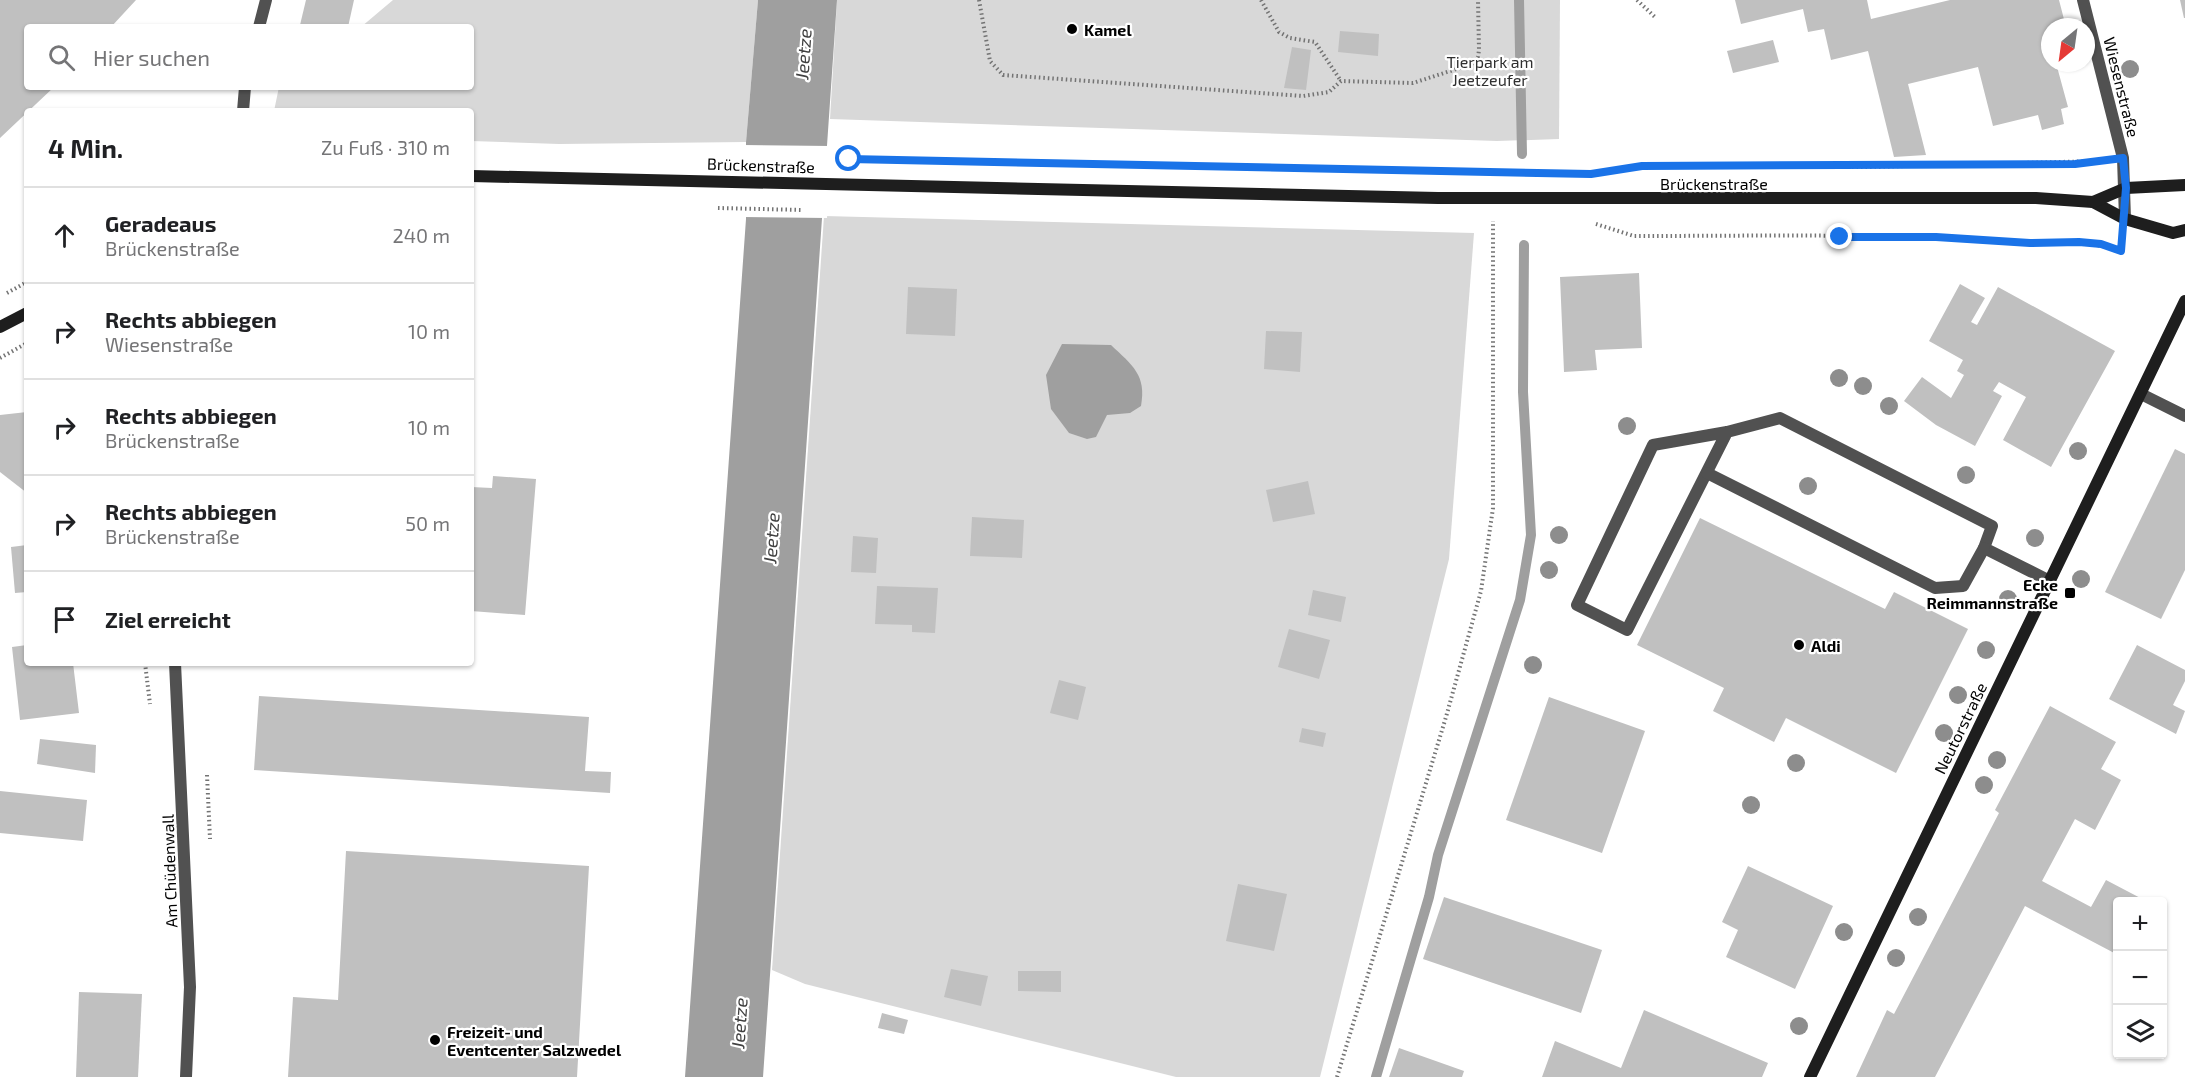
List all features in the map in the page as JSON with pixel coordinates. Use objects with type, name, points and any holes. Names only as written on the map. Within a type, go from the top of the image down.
[{"type":"main road","name":"Brückenstraße","points":[[474,176],[1493,199],[2036,198],[2093,202],[2125,219],[2173,233],[2185,230]]},
{"type":"main road","name":"Brückenstraße","points":[[2093,202],[2126,188],[2185,185]]},
{"type":"main road","name":"Neutorstraße","points":[[1810,1077],[2185,301]]},
{"type":"main road","points":[[0,327],[24,315]]},
{"type":"street","points":[[260,24],[266,0]]},
{"type":"street","name":"Wiesenstraße","points":[[2083,0],[2123,158],[2126,188],[2125,219]]},
{"type":"street","points":[[243,108],[245,90]]},
{"type":"street","points":[[2140,394],[2185,416]]},
{"type":"street","points":[[1707,473],[1935,588],[1963,586],[1984,548],[1992,526],[1780,418],[1727,432],[1653,446],[1577,604],[1627,630],[1727,432]]},
{"type":"street","points":[[1984,548],[2050,581]]},
{"type":"street","name":"Am Chüdenwall","points":[[175,666],[190,987],[186,1077]]},
{"type":"path","points":[[979,0],[990,62],[1003,75],[1286,96],[1329,92],[1341,81],[1413,83],[1472,64],[1479,50],[1478,0]]},
{"type":"path","points":[[1261,0],[1279,32],[1290,38],[1315,42],[1341,81]]},
{"type":"path","points":[[1637,0],[1656,18]]},
{"type":"path","name":"Brückenstraße","points":[[1601,172],[1642,166],[2075,164],[2123,158]]},
{"type":"path","points":[[1337,1077],[1446,717],[1481,591],[1493,508],[1493,199]]},
{"type":"path","points":[[737,209],[815,211]]},
{"type":"path","points":[[1584,224],[1595,224],[1634,236],[1936,237],[2030,243],[2079,242],[2101,244],[2121,251],[2125,219]]},
{"type":"path","points":[[1483,223],[1504,223]]},
{"type":"path","points":[[0,297],[24,284]]},
{"type":"path","points":[[0,358],[24,345]]},
{"type":"green space","points":[[393,0],[758,0],[746,142],[559,144],[474,141],[474,108],[275,108],[278,90],[474,90],[474,24],[365,24]]},
{"type":"green space","name":"Tierpark am Jeetzeufer","points":[[837,0],[1560,0],[1559,139],[1497,141],[830,119]]},
{"type":"green space","points":[[824,216],[1474,233],[1449,559],[1320,1077],[1176,1077],[805,984],[772,970]]},
{"type":"water","name":"Jeetze","points":[[758,0],[837,0],[763,1077],[685,1077],[746,219],[746,142]]},
{"type":"water","points":[[1062,344],[1111,345],[1131,365],[1140,378],[1141,406],[1130,413],[1107,415],[1096,437],[1087,439],[1069,433],[1051,409],[1046,375]]},
{"type":"pier","points":[[743,145],[831,146],[827,218],[743,217]]},
{"type":"building","points":[[0,0],[136,0],[114,24],[24,24],[24,90],[51,90],[32,108],[24,108],[24,115],[0,138]]},
{"type":"building","points":[[306,0],[354,0],[349,24],[300,24]]},
{"type":"building","points":[[1735,0],[1867,0],[1871,19],[1950,0],[2059,0],[2064,18],[2041,18],[2041,72],[2058,72],[2068,107],[2061,109],[2064,124],[2042,130],[2038,115],[1993,126],[1978,67],[1908,84],[1926,155],[1894,157],[1868,51],[1831,60],[1824,29],[1808,32],[1803,9],[1741,24]]},
{"type":"building","points":[[2180,0],[2185,0],[2185,18],[2184,18]]},
{"type":"building","points":[[1340,31],[1379,34],[1378,56],[1338,52]]},
{"type":"building","points":[[1773,40],[1779,62],[1733,73],[1727,51]]},
{"type":"building","points":[[1292,47],[1311,50],[1306,90],[1284,88]]},
{"type":"building","points":[[1639,273],[1642,348],[1595,350],[1597,370],[1564,372],[1560,277]]},
{"type":"building","points":[[1960,284],[1985,298],[1971,322],[1977,325],[1998,287],[2115,351],[2051,467],[2003,440],[2026,397],[1999,382],[1993,391],[2002,396],[1975,446],[1936,425],[1904,401],[1922,377],[1951,398],[1964,375],[1957,371],[1963,360],[1929,341]]},
{"type":"building","points":[[908,287],[957,289],[955,336],[906,334]]},
{"type":"building","points":[[1266,331],[1302,332],[1300,372],[1264,369]]},
{"type":"building","points":[[24,412],[24,491],[0,472],[0,415]]},
{"type":"building","points":[[2175,449],[2185,454],[2185,570],[2161,619],[2105,592]]},
{"type":"building","points":[[493,476],[536,479],[525,615],[474,611],[474,487],[492,488]]},
{"type":"building","points":[[1308,481],[1315,514],[1273,522],[1266,490]]},
{"type":"building","points":[[972,517],[1024,520],[1022,558],[970,556]]},
{"type":"building","name":"Aldi","points":[[1700,518],[1885,609],[1894,592],[1968,629],[1896,773],[1786,718],[1774,742],[1713,711],[1724,688],[1637,645]]},
{"type":"building","points":[[853,536],[878,538],[876,573],[851,572]]},
{"type":"building","points":[[24,545],[24,592],[15,593],[11,547]]},
{"type":"building","points":[[877,586],[938,588],[935,633],[912,632],[912,625],[875,624]]},
{"type":"building","points":[[1313,590],[1346,597],[1341,622],[1308,615]]},
{"type":"building","points":[[1289,629],[1330,640],[1319,679],[1278,667]]},
{"type":"building","points":[[24,645],[24,666],[73,666],[79,713],[20,720],[12,647]]},
{"type":"building","points":[[2137,645],[2185,670],[2185,681],[2173,705],[2185,711],[2176,734],[2109,699]]},
{"type":"building","points":[[1059,680],[1086,687],[1078,720],[1050,713]]},
{"type":"building","points":[[259,696],[589,717],[585,771],[611,772],[610,793],[254,770]]},
{"type":"building","points":[[1549,697],[1645,731],[1602,853],[1506,820]]},
{"type":"building","points":[[2050,706],[2116,742],[2101,769],[2121,780],[2095,830],[2075,819],[2042,881],[2091,907],[2106,880],[2138,897],[2113,897],[2113,952],[2025,906],[1935,1077],[1856,1077],[1887,1010],[1894,1014],[1999,813],[1995,810]]},
{"type":"building","points":[[1302,728],[1326,733],[1323,747],[1299,742]]},
{"type":"building","points":[[40,739],[96,745],[95,773],[37,764]]},
{"type":"building","points":[[0,791],[87,800],[83,841],[0,833]]},
{"type":"building","points":[[346,851],[589,866],[577,1077],[288,1077],[293,997],[338,1000]]},
{"type":"building","points":[[1748,866],[1833,906],[1795,989],[1726,957],[1738,930],[1722,922]]},
{"type":"building","points":[[1238,884],[1287,894],[1274,951],[1226,941]]},
{"type":"building","points":[[1444,897],[1602,950],[1581,1013],[1423,959]]},
{"type":"building","points":[[951,969],[988,976],[981,1006],[944,997]]},
{"type":"building","points":[[1018,971],[1061,971],[1061,992],[1018,991]]},
{"type":"building","points":[[79,992],[142,994],[138,1077],[76,1077]]},
{"type":"building","points":[[1644,1010],[1768,1063],[1762,1077],[1542,1077],[1555,1041],[1621,1068]]},
{"type":"building","points":[[882,1013],[908,1020],[904,1034],[878,1028]]},
{"type":"building","points":[[1399,1048],[1464,1071],[1462,1077],[1389,1077]]},
{"type":"waterway","points":[[1519,0],[1522,154]]},
{"type":"waterway","points":[[1376,1077],[1429,897],[1438,855],[1520,600],[1531,535],[1523,392],[1524,245]]},
{"type":"place","name":"Kamel","points":[[1072,29]]},
{"type":"place","name":"Ecke Reimmannstraße","points":[[2070,593]]},
{"type":"place","name":"Aldi","points":[[1799,645]]},
{"type":"place","name":"Freizeit- und Eventcenter Salzwedel","points":[[435,1040]]},
{"type":"route","points":[[849,159],[1591,174],[1642,166],[1869,167],[2075,164],[2123,158],[2126,188],[2121,251],[2101,244],[2079,242],[2030,243],[1936,237],[1840,237]]}]
